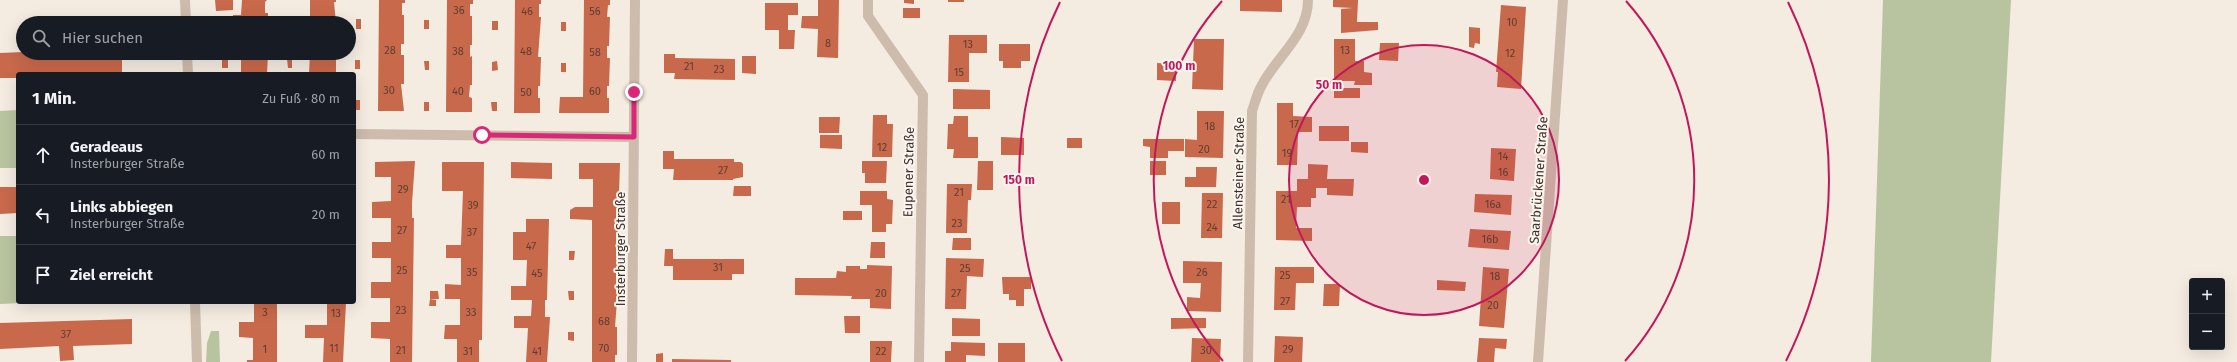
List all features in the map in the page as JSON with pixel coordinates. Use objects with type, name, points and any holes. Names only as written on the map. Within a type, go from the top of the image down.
[{"type":"street","points":[[185,0],[186,16]]},
{"type":"street","name":"Insterburger Straße","points":[[632,362],[635,0]]},
{"type":"street","name":"Eupener Straße","points":[[868,0],[868,16],[922,95],[918,362]]},
{"type":"street","name":"Allensteiner Straße","points":[[1248,362],[1252,111],[1261,86],[1300,32],[1308,12],[1308,0]]},
{"type":"street","name":"Saarbrückener Straße","points":[[1538,362],[1563,0]]},
{"type":"street","points":[[187,60],[188,72]]},
{"type":"street","points":[[356,134],[634,137]]},
{"type":"street","points":[[195,304],[197,362]]},
{"type":"green space","points":[[1883,0],[2011,0],[1991,362],[1871,362]]},
{"type":"green space","points":[[16,110],[16,168],[0,168],[0,111]]},
{"type":"green space","points":[[0,236],[16,236],[16,303],[0,304]]},
{"type":"green space","points":[[211,331],[219,331],[220,362],[206,362],[207,343]]},
{"type":"building","points":[[215,0],[233,0],[233,10],[216,11]]},
{"type":"building","points":[[242,0],[267,0],[265,2],[265,13],[268,13],[268,16],[233,16],[241,15]]},
{"type":"building","points":[[310,0],[336,0],[336,2],[334,2],[335,16],[310,16]]},
{"type":"building","points":[[379,0],[405,0],[405,3],[402,3],[402,15],[404,15],[404,44],[401,44],[401,55],[404,55],[404,84],[401,84],[404,111],[378,111]]},
{"type":"building","points":[[447,0],[473,0],[473,4],[470,4],[470,16],[472,16],[472,45],[470,45],[470,57],[472,56],[472,85],[470,85],[469,97],[472,98],[472,112],[446,112]]},
{"type":"building","points":[[515,0],[541,0],[541,4],[539,4],[539,17],[541,17],[538,57],[541,57],[540,86],[538,86],[540,113],[514,113]]},
{"type":"building","points":[[584,0],[610,0],[607,17],[610,17],[609,46],[607,46],[607,58],[610,58],[609,86],[607,86],[609,113],[559,113],[560,97],[583,97]]},
{"type":"building","points":[[818,0],[839,0],[838,58],[817,57],[818,29],[801,28],[802,16],[818,16]]},
{"type":"building","points":[[904,0],[914,0],[914,4],[904,3]]},
{"type":"building","points":[[948,0],[964,0],[964,2],[948,2]]},
{"type":"building","points":[[1240,0],[1282,0],[1282,12],[1240,11]]},
{"type":"building","points":[[1333,0],[1358,0],[1357,22],[1378,22],[1378,30],[1341,33],[1341,9],[1353,8],[1333,7]]},
{"type":"building","points":[[765,3],[798,3],[798,15],[788,15],[788,30],[795,30],[794,49],[779,49],[779,30],[765,30]]},
{"type":"building","points":[[1501,5],[1526,7],[1521,89],[1497,87],[1498,72],[1496,72]]},
{"type":"building","points":[[903,8],[920,8],[920,18],[903,18]]},
{"type":"building","points":[[356,19],[361,19],[361,29],[356,29]]},
{"type":"building","points":[[424,20],[429,20],[429,29],[424,29]]},
{"type":"building","points":[[492,21],[498,21],[498,30],[492,30]]},
{"type":"building","points":[[561,22],[566,22],[566,31],[561,31]]},
{"type":"building","points":[[1469,27],[1480,28],[1480,44],[1475,43],[1474,48],[1469,47]]},
{"type":"building","points":[[949,35],[987,35],[987,53],[969,53],[969,82],[948,82]]},
{"type":"building","points":[[1194,39],[1224,39],[1223,90],[1192,89]]},
{"type":"building","points":[[1334,39],[1355,39],[1355,61],[1364,61],[1364,72],[1372,73],[1372,85],[1354,85],[1355,81],[1334,81]]},
{"type":"building","points":[[1380,43],[1399,43],[1398,61],[1379,60]]},
{"type":"building","points":[[999,44],[1030,44],[1030,61],[1021,61],[1021,68],[1003,68],[1003,61],[999,61]]},
{"type":"building","points":[[16,52],[16,60],[122,60],[122,72],[16,72],[16,78],[0,78],[0,53]]},
{"type":"building","points":[[664,54],[675,54],[675,58],[735,59],[735,80],[674,79],[675,73],[664,73]]},
{"type":"building","points":[[742,56],[756,56],[756,74],[742,73]]},
{"type":"building","points":[[222,60],[228,60],[228,68],[222,68]]},
{"type":"building","points":[[241,60],[268,60],[267,72],[241,72]]},
{"type":"building","points":[[287,60],[292,60],[292,68],[288,68]]},
{"type":"building","points":[[310,60],[336,60],[336,72],[309,72]]},
{"type":"building","points":[[355,60],[360,60],[360,69],[355,69]]},
{"type":"building","points":[[424,61],[429,61],[429,70],[425,70]]},
{"type":"building","points":[[497,61],[498,70],[492,71],[492,62]]},
{"type":"building","points":[[561,63],[566,63],[566,72],[561,72]]},
{"type":"building","points":[[1157,63],[1176,64],[1176,81],[1157,80]]},
{"type":"building","points":[[1334,88],[1360,88],[1360,98],[1334,98]]},
{"type":"building","points":[[953,89],[990,90],[990,109],[953,109]]},
{"type":"building","points":[[356,100],[360,100],[360,110],[356,110]]},
{"type":"building","points":[[424,102],[429,102],[429,111],[424,111]]},
{"type":"building","points":[[491,102],[497,102],[497,111],[492,111]]},
{"type":"building","points":[[1277,103],[1293,103],[1293,116],[1312,117],[1312,132],[1298,132],[1297,165],[1277,165]]},
{"type":"building","points":[[1197,111],[1224,111],[1223,158],[1185,157],[1185,139],[1197,140]]},
{"type":"building","points":[[873,115],[887,115],[887,124],[893,124],[892,157],[872,157]]},
{"type":"building","points":[[954,116],[968,116],[968,137],[978,137],[978,158],[953,158],[954,149],[947,149],[948,124],[953,124]]},
{"type":"building","points":[[819,117],[840,117],[839,133],[819,133]]},
{"type":"building","points":[[1319,126],[1349,126],[1349,141],[1319,141]]},
{"type":"building","points":[[820,135],[842,135],[842,149],[820,148]]},
{"type":"building","points":[[1001,137],[1024,138],[1024,155],[1001,155]]},
{"type":"building","points":[[1067,138],[1082,138],[1082,148],[1067,148]]},
{"type":"building","points":[[1143,139],[1184,139],[1184,151],[1168,151],[1168,158],[1150,158],[1150,147],[1143,146]]},
{"type":"building","points":[[1351,142],[1368,142],[1368,153],[1351,152]]},
{"type":"building","points":[[1491,148],[1516,149],[1514,181],[1490,179]]},
{"type":"building","points":[[663,151],[674,151],[674,159],[734,159],[734,162],[741,162],[743,164],[743,177],[733,180],[673,180],[674,169],[663,169]]},
{"type":"building","points":[[415,161],[412,203],[412,218],[414,218],[412,362],[390,362],[390,339],[371,338],[371,322],[390,322],[390,298],[371,298],[371,282],[391,282],[391,258],[372,258],[372,242],[391,242],[391,218],[372,218],[372,202],[391,201],[391,177],[375,177],[375,162]]},
{"type":"building","points":[[862,161],[887,161],[886,183],[865,183],[865,173],[862,173]]},
{"type":"building","points":[[978,161],[993,161],[993,190],[977,190]]},
{"type":"building","points":[[1150,161],[1166,161],[1166,175],[1150,175]]},
{"type":"building","points":[[442,162],[484,162],[482,340],[479,340],[479,362],[457,362],[457,339],[444,339],[445,325],[460,325],[460,299],[445,299],[445,284],[461,285],[461,258],[446,258],[446,245],[461,245],[463,191],[442,191]]},
{"type":"building","points":[[511,162],[552,163],[552,179],[511,178]]},
{"type":"building","points":[[579,163],[620,163],[619,193],[617,193],[618,234],[616,234],[618,275],[616,275],[616,286],[618,287],[615,327],[617,327],[617,355],[615,355],[615,362],[592,362],[592,220],[570,219],[570,210],[575,207],[593,207],[593,179],[579,179]]},
{"type":"building","points":[[1308,164],[1328,165],[1327,179],[1354,179],[1353,196],[1327,195],[1327,188],[1316,188],[1316,198],[1311,198],[1311,207],[1297,207],[1296,228],[1312,228],[1312,241],[1276,240],[1276,191],[1297,191],[1297,179],[1308,179]]},
{"type":"building","points":[[1196,167],[1217,167],[1216,187],[1185,187],[1185,177],[1196,177]]},
{"type":"building","points":[[947,184],[972,184],[971,200],[968,200],[967,233],[946,233]]},
{"type":"building","points":[[734,186],[751,186],[751,196],[733,196]]},
{"type":"building","points":[[0,187],[16,187],[16,213],[0,214]]},
{"type":"building","points":[[860,191],[887,191],[887,199],[893,200],[892,224],[886,224],[886,232],[872,232],[872,205],[860,205]]},
{"type":"building","points":[[1202,193],[1223,193],[1222,238],[1201,238]]},
{"type":"building","points":[[1475,194],[1512,195],[1511,215],[1474,212]]},
{"type":"building","points":[[1162,202],[1180,202],[1180,224],[1162,224]]},
{"type":"building","points":[[843,211],[862,211],[862,220],[843,220]]},
{"type":"building","points":[[526,219],[549,219],[547,300],[545,300],[545,317],[550,317],[547,362],[526,362],[528,328],[514,328],[514,316],[531,316],[532,300],[511,300],[511,286],[526,286],[527,260],[513,260],[513,232],[526,232]]},
{"type":"building","points":[[1470,229],[1511,231],[1509,250],[1468,247]]},
{"type":"building","points":[[953,238],[971,238],[971,250],[952,250]]},
{"type":"building","points":[[871,242],[885,242],[885,258],[870,258]]},
{"type":"building","points":[[665,249],[673,249],[673,259],[744,259],[744,274],[732,274],[732,280],[673,280],[673,266],[664,266]]},
{"type":"building","points":[[569,251],[575,251],[574,260],[569,260]]},
{"type":"building","points":[[946,258],[984,259],[983,277],[967,276],[966,309],[945,309]]},
{"type":"building","points":[[1183,261],[1222,262],[1221,312],[1187,311],[1187,297],[1200,298],[1201,283],[1183,283]]},
{"type":"building","points":[[867,265],[892,266],[891,309],[870,308],[870,299],[851,299],[852,296],[795,295],[795,278],[836,278],[837,271],[846,272],[846,266],[860,266],[860,269],[867,269]]},
{"type":"building","points":[[1275,267],[1314,267],[1314,283],[1296,283],[1295,310],[1274,310]]},
{"type":"building","points":[[1483,267],[1509,269],[1504,328],[1479,326]]},
{"type":"building","points":[[1002,277],[1031,277],[1031,289],[1024,289],[1024,306],[1016,306],[1016,300],[1009,300],[1009,294],[1003,294]]},
{"type":"building","points":[[1437,280],[1466,282],[1465,291],[1437,290]]},
{"type":"building","points":[[1324,284],[1340,284],[1339,306],[1323,306]]},
{"type":"building","points":[[430,291],[438,291],[439,299],[430,299]]},
{"type":"building","points":[[568,291],[574,291],[574,300],[569,300]]},
{"type":"building","points":[[430,299],[436,300],[436,306],[429,306]]},
{"type":"building","points":[[254,304],[277,304],[277,362],[247,362],[247,360],[253,360],[253,338],[239,337],[239,322],[254,322]]},
{"type":"building","points":[[327,304],[346,304],[343,362],[323,362],[324,338],[305,338],[305,325],[327,325]]},
{"type":"building","points":[[844,316],[860,316],[860,333],[845,333]]},
{"type":"building","points":[[952,318],[980,319],[980,336],[952,336]]},
{"type":"building","points":[[1171,318],[1206,318],[1206,328],[1171,329]]},
{"type":"building","points":[[132,319],[132,344],[73,346],[74,360],[60,361],[59,346],[0,349],[0,323]]},
{"type":"building","points":[[568,332],[574,332],[574,341],[568,340]]},
{"type":"building","points":[[1275,336],[1303,337],[1302,362],[1274,362]]},
{"type":"building","points":[[1192,338],[1221,339],[1220,362],[1191,362]]},
{"type":"building","points":[[1479,338],[1507,339],[1506,349],[1495,348],[1494,362],[1477,362]]},
{"type":"building","points":[[870,341],[892,341],[891,362],[870,362]]},
{"type":"building","points":[[951,342],[985,343],[985,356],[966,355],[966,362],[945,362],[945,351],[951,351]]},
{"type":"building","points":[[998,343],[1025,343],[1025,362],[998,362]]},
{"type":"building","points":[[663,353],[663,362],[656,362],[656,354]]},
{"type":"building","points":[[672,359],[731,360],[731,362],[672,362]]},
{"type":"route","points":[[482,135],[634,137],[634,92]]}]
